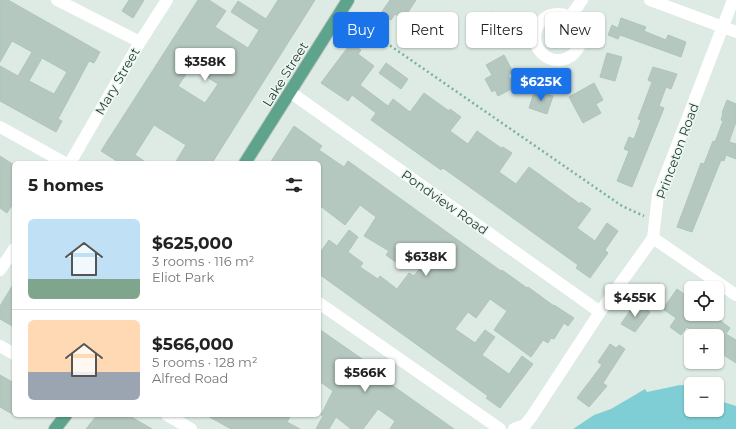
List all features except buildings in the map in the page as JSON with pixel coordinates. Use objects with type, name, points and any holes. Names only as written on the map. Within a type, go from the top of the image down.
[{"type":"main road","name":"Lake Street","points":[[246,161],[348,0]]},
{"type":"main road","points":[[55,429],[64,417]]},
{"type":"street","points":[[57,0],[140,42]]},
{"type":"street","name":"Mary Street","points":[[71,161],[166,0]]},
{"type":"street","points":[[574,12],[582,0]]},
{"type":"street","points":[[650,0],[736,32]]},
{"type":"street","name":"Princeton Road","points":[[514,429],[525,424],[532,416],[600,312],[652,238],[658,195],[733,0]]},
{"type":"street","name":"Pondview Road","points":[[290,92],[600,312]]},
{"type":"street","points":[[0,127],[61,161]]},
{"type":"street","points":[[652,238],[736,295]]},
{"type":"street","points":[[0,270],[12,252]]},
{"type":"street","points":[[321,304],[500,429]]},
{"type":"street","points":[[0,346],[12,353]]},
{"type":"street","points":[[170,417],[191,429]]},
{"type":"path","points":[[389,45],[622,206],[655,221]]},
{"type":"water","points":[[684,385],[684,417],[724,417],[724,402],[736,406],[736,429],[573,429],[594,415],[611,409],[645,389],[647,392]]}]
